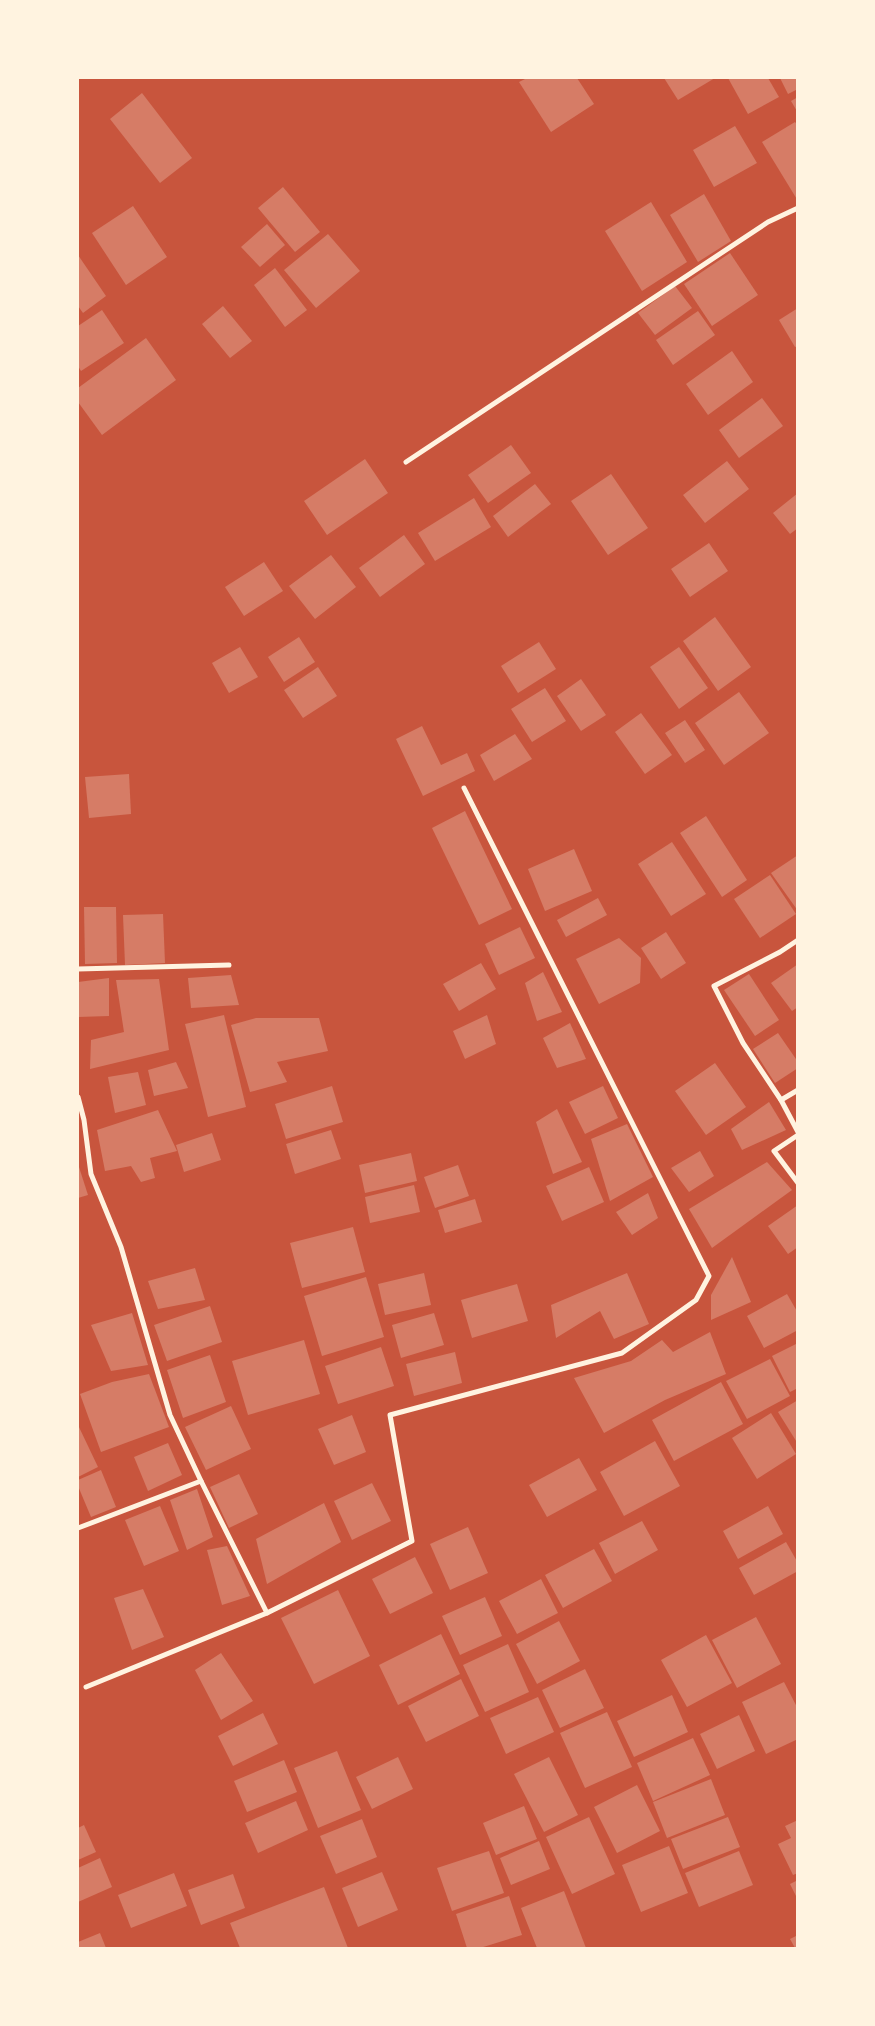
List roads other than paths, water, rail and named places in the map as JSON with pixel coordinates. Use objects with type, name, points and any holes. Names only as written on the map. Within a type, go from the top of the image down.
[{"type":"street","points":[[406,462],[768,222],[798,208]]},
{"type":"street","points":[[86,1687],[267,1613],[412,1542],[390,1415],[622,1353],[696,1300],[710,1276],[464,788]]},
{"type":"street","points":[[798,940],[780,952],[714,986],[743,1043],[782,1100],[798,1133],[774,1151],[798,1183]]},
{"type":"street","points":[[78,968],[229,965]]},
{"type":"street","points":[[782,1100],[798,1090]]},
{"type":"street","points":[[78,1097],[84,1120],[90,1174],[121,1247],[170,1415],[267,1613]]},
{"type":"street","points":[[78,1528],[201,1481]]}]
